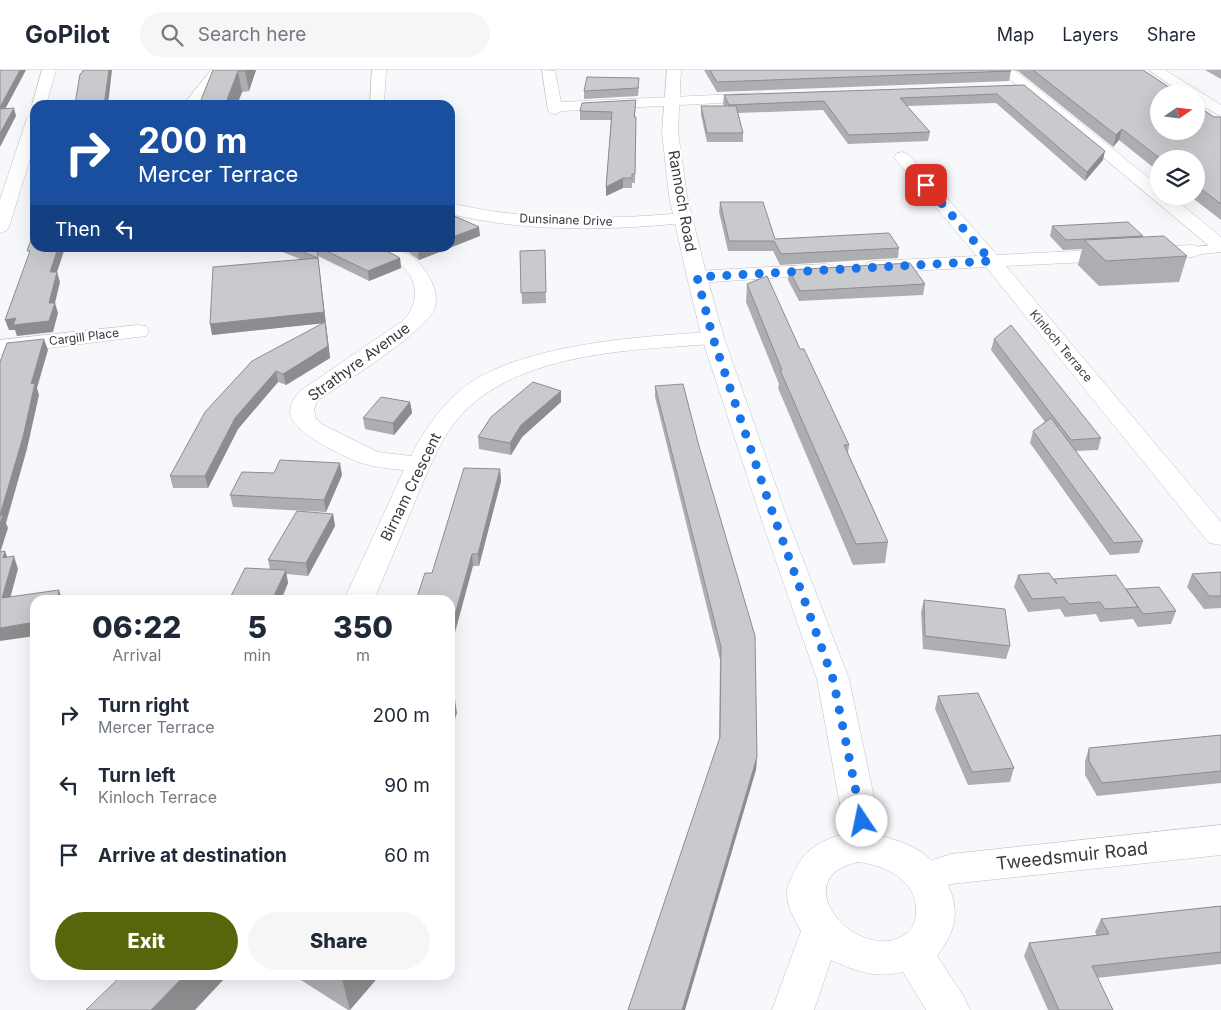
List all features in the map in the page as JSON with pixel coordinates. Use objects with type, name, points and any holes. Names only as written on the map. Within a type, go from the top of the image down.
[{"type":"street","points":[[40,100],[49,70]]},
{"type":"street","points":[[194,100],[218,70]]},
{"type":"street","points":[[376,100],[379,70]]},
{"type":"street","name":"Rannoch Road","points":[[674,70],[674,100],[670,123],[678,196],[683,218],[713,338],[783,545],[833,679],[862,821],[858,847]]},
{"type":"street","points":[[1006,70],[1150,189]]},
{"type":"street","points":[[1156,70],[1179,85]]},
{"type":"street","points":[[548,71],[556,108],[771,96]]},
{"type":"street","points":[[1006,88],[1026,87]]},
{"type":"street","points":[[1205,102],[1221,112]]},
{"type":"street","points":[[0,228],[30,134]]},
{"type":"street","name":"Kinloch Terrace","points":[[902,157],[991,261],[1219,537]]},
{"type":"street","points":[[1170,205],[1221,247]]},
{"type":"street","name":"Dunsinane Drive","points":[[455,209],[477,214],[544,222],[584,223],[683,218]]},
{"type":"street","points":[[697,277],[1221,247]]},
{"type":"street","name":"Strathyre Avenue","points":[[380,252],[399,257],[414,268],[420,277],[426,300],[425,307],[410,327],[308,396],[303,402],[303,419],[306,425],[314,430],[369,456],[380,460],[419,464]]},
{"type":"street","name":"Cargill Place","points":[[0,347],[138,331]]},
{"type":"street","name":"Birnam Crescent","points":[[361,595],[419,464],[446,418],[460,403],[489,383],[518,369],[571,354],[611,346],[713,338]]},
{"type":"street","name":"Tweedsmuir Road","points":[[925,878],[951,869],[1221,840]]},
{"type":"street","points":[[858,847],[877,849],[895,855],[911,865],[925,878],[935,898],[937,919],[929,938],[912,952],[894,957],[867,956],[854,952],[835,943],[821,930],[808,908],[807,885],[816,866],[834,852],[858,847]]},
{"type":"street","points":[[793,1010],[821,930]]},
{"type":"street","points":[[912,952],[949,1010]]},
{"type":"building","points":[[0,70],[20,70],[0,107]]},
{"type":"building","points":[[83,70],[109,70],[105,100],[76,100],[80,74]]},
{"type":"building","points":[[213,70],[246,70],[238,71],[227,100],[201,100]]},
{"type":"building","points":[[710,70],[1010,70],[1011,71],[717,82]]},
{"type":"building","points":[[1033,70],[1143,70],[1166,85],[1150,85],[1150,140],[1205,140],[1205,111],[1214,117],[1221,117],[1221,204],[1205,192],[1205,150],[1150,151],[1122,129],[1116,135]]},
{"type":"building","points":[[587,77],[639,78],[638,88],[584,91]]},
{"type":"building","points":[[1024,85],[1105,151],[1087,172],[997,94],[900,98],[930,132],[849,135],[824,101],[729,105],[724,95]]},
{"type":"building","points":[[636,100],[634,117],[636,117],[635,174],[632,174],[632,178],[623,178],[606,187],[612,112],[580,111],[582,103]]},
{"type":"building","points":[[701,106],[736,106],[743,133],[707,133]]},
{"type":"building","points":[[14,108],[0,133],[0,109]]},
{"type":"building","points":[[720,202],[763,202],[775,239],[889,233],[899,248],[781,254],[774,241],[729,241]]},
{"type":"building","points":[[455,216],[479,227],[455,236]]},
{"type":"building","points":[[1128,222],[1143,236],[1066,240],[1052,226]]},
{"type":"building","points":[[1164,236],[1187,256],[1106,261],[1084,240]]},
{"type":"building","points":[[545,250],[546,292],[521,293],[520,251]]},
{"type":"building","points":[[30,251],[57,252],[50,272],[57,272],[49,303],[55,303],[49,321],[13,325],[16,318],[5,320]]},
{"type":"building","points":[[303,252],[317,252],[318,258]]},
{"type":"building","points":[[328,252],[389,252],[400,258],[368,271]]},
{"type":"building","points":[[318,258],[324,312],[210,324],[213,267]]},
{"type":"building","points":[[910,263],[925,284],[800,291],[789,270]]},
{"type":"building","points":[[767,276],[800,349],[804,349],[849,445],[844,445],[888,542],[856,544],[780,370],[782,370],[747,284]]},
{"type":"building","points":[[325,322],[328,346],[283,374],[276,371],[235,418],[205,476],[170,476],[205,412],[252,361]]},
{"type":"building","points":[[1011,325],[1101,438],[1071,440],[994,339]]},
{"type":"building","points":[[44,339],[31,384],[35,383],[23,437],[0,515],[0,362],[7,343]]},
{"type":"building","points":[[533,382],[561,391],[521,425],[510,443],[478,437],[491,417]]},
{"type":"building","points":[[683,384],[699,446],[755,636],[757,757],[682,1010],[628,1010],[720,737],[721,647],[655,386]]},
{"type":"building","points":[[381,397],[410,402],[393,423],[363,418]]},
{"type":"building","points":[[1051,418],[1143,541],[1114,543],[1033,431]]},
{"type":"building","points":[[280,460],[340,463],[324,500],[230,495],[242,472],[274,473]]},
{"type":"building","points":[[464,468],[500,469],[478,554],[472,554],[455,614],[455,595],[418,595],[425,573],[432,573]]},
{"type":"building","points":[[297,511],[333,514],[306,563],[268,560]]},
{"type":"building","points":[[5,551],[3,558],[14,556],[2,598],[59,590],[58,595],[30,595],[30,623],[0,628],[0,552]]},
{"type":"building","points":[[245,568],[286,570],[274,595],[232,595]]},
{"type":"building","points":[[1221,572],[1221,596],[1209,596],[1192,574]]},
{"type":"building","points":[[1049,573],[1057,584],[1054,579],[1116,575],[1138,607],[1105,609],[1100,602],[1069,604],[1064,597],[1032,599],[1018,575]]},
{"type":"building","points":[[1159,587],[1176,611],[1143,614],[1126,589]]},
{"type":"building","points":[[924,600],[1005,609],[1010,646],[925,636]]},
{"type":"building","points":[[978,693],[1014,768],[972,772],[938,696]]},
{"type":"building","points":[[1221,735],[1221,771],[1102,783],[1089,761],[1089,748]]},
{"type":"building","points":[[1221,906],[1221,952],[1092,966],[1113,1010],[1059,1010],[1029,943],[1109,934],[1101,919]]},
{"type":"building","points":[[117,980],[180,980],[151,1010],[86,1010]]},
{"type":"route","points":[[862,821],[833,679],[796,581],[713,338],[697,277],[991,261],[926,185]]}]
